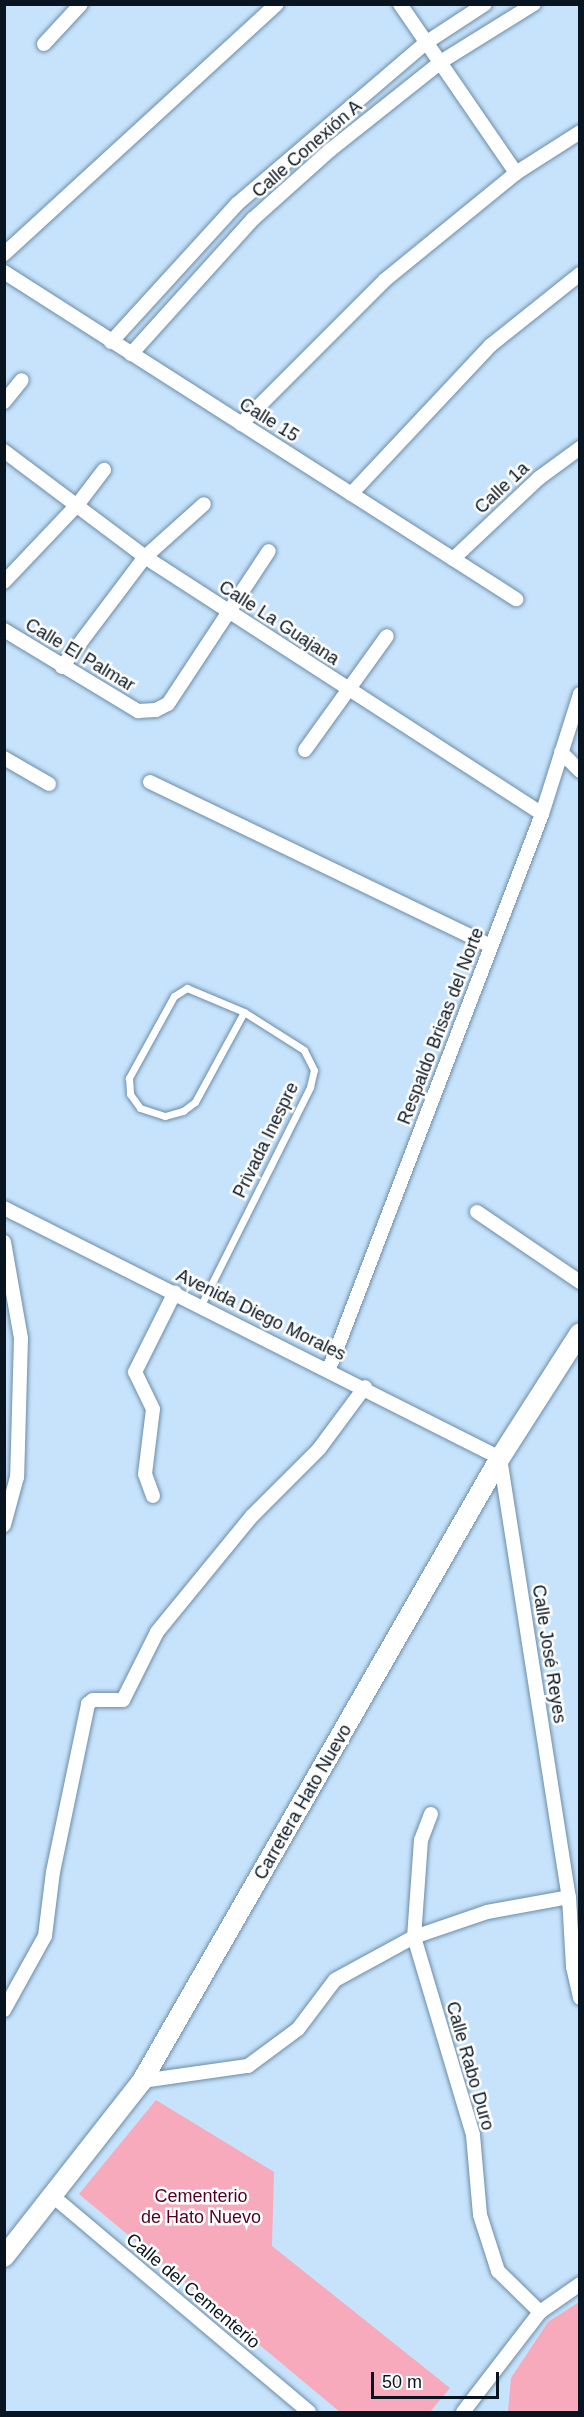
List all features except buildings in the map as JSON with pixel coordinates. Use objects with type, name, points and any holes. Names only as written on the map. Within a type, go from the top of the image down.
[{"type":"main road","name":"Carretera Hato Nuevo","points":[[4,2257],[54,2198],[142,2081],[500,1458],[579,1333]]},
{"type":"street","points":[[44,44],[81,4]]},
{"type":"street","points":[[4,254],[277,4]]},
{"type":"street","points":[[400,4],[442,61],[516,173]]},
{"type":"street","name":"Calle Conexión A","points":[[111,342],[237,204],[428,42],[485,4]]},
{"type":"street","name":"Calle Conexión A","points":[[131,354],[253,219],[329,151],[442,61],[534,4]]},
{"type":"street","points":[[241,424],[385,280],[516,173],[579,132]]},
{"type":"street","points":[[237,204],[253,219]]},
{"type":"street","name":"Calle 15","points":[[4,272],[516,598]]},
{"type":"street","points":[[351,494],[491,345],[579,274]]},
{"type":"street","points":[[4,402],[22,380]]},
{"type":"street","name":"Calle 1a","points":[[453,559],[538,478],[579,448]]},
{"type":"street","name":"Calle La Guajana","points":[[4,451],[78,504],[145,557],[542,814]]},
{"type":"street","points":[[4,582],[78,504],[104,470]]},
{"type":"street","points":[[62,667],[145,557],[204,504]]},
{"type":"street","name":"Calle El Palmar","points":[[4,630],[138,711],[156,710],[168,704],[269,551]]},
{"type":"street","points":[[305,750],[387,636]]},
{"type":"street","name":"Respaldo Brisas del Norte","points":[[329,1369],[542,814],[579,694]]},
{"type":"street","points":[[561,752],[579,771]]},
{"type":"street","points":[[4,758],[49,784]]},
{"type":"street","points":[[150,782],[491,946]]},
{"type":"street","name":"Avenida Diego Morales","points":[[4,1208],[329,1369],[500,1458]]},
{"type":"street","points":[[477,1212],[579,1282]]},
{"type":"street","points":[[4,1242],[21,1338],[17,1477],[4,1525]]},
{"type":"street","points":[[153,1496],[145,1474],[153,1409],[135,1372],[175,1292]]},
{"type":"street","points":[[4,2010],[45,1936],[53,1872],[88,1704],[93,1700],[123,1700],[157,1632],[252,1516],[319,1449],[365,1388]]},
{"type":"street","name":"Calle José Reyes","points":[[500,1458],[569,1897],[579,1998]]},
{"type":"street","name":"Calle Rabo Duro","points":[[431,1814],[421,1840],[414,1937],[473,2135],[480,2215],[498,2271],[540,2312]]},
{"type":"street","points":[[142,2081],[248,2066],[298,2029],[335,1980],[414,1937],[487,1912],[569,1897]]},
{"type":"street","name":"Calle del Cementerio","points":[[54,2198],[309,2412]]},
{"type":"street","points":[[465,2412],[540,2312],[579,2284]]},
{"type":"lane","name":"Privada Inespre","points":[[201,1305],[310,1087],[314,1070],[304,1050],[244,1012],[187,988],[174,996],[129,1078],[130,1094],[140,1108],[165,1116],[183,1111],[195,1102],[244,1012]]},
{"type":"green space","name":"Cementerio de Hato Nuevo","points":[[156,2100],[274,2172],[272,2246],[450,2388],[430,2412],[340,2412],[79,2194]]},
{"type":"green space","points":[[579,2302],[579,2412],[508,2412],[511,2378],[548,2322]]}]
